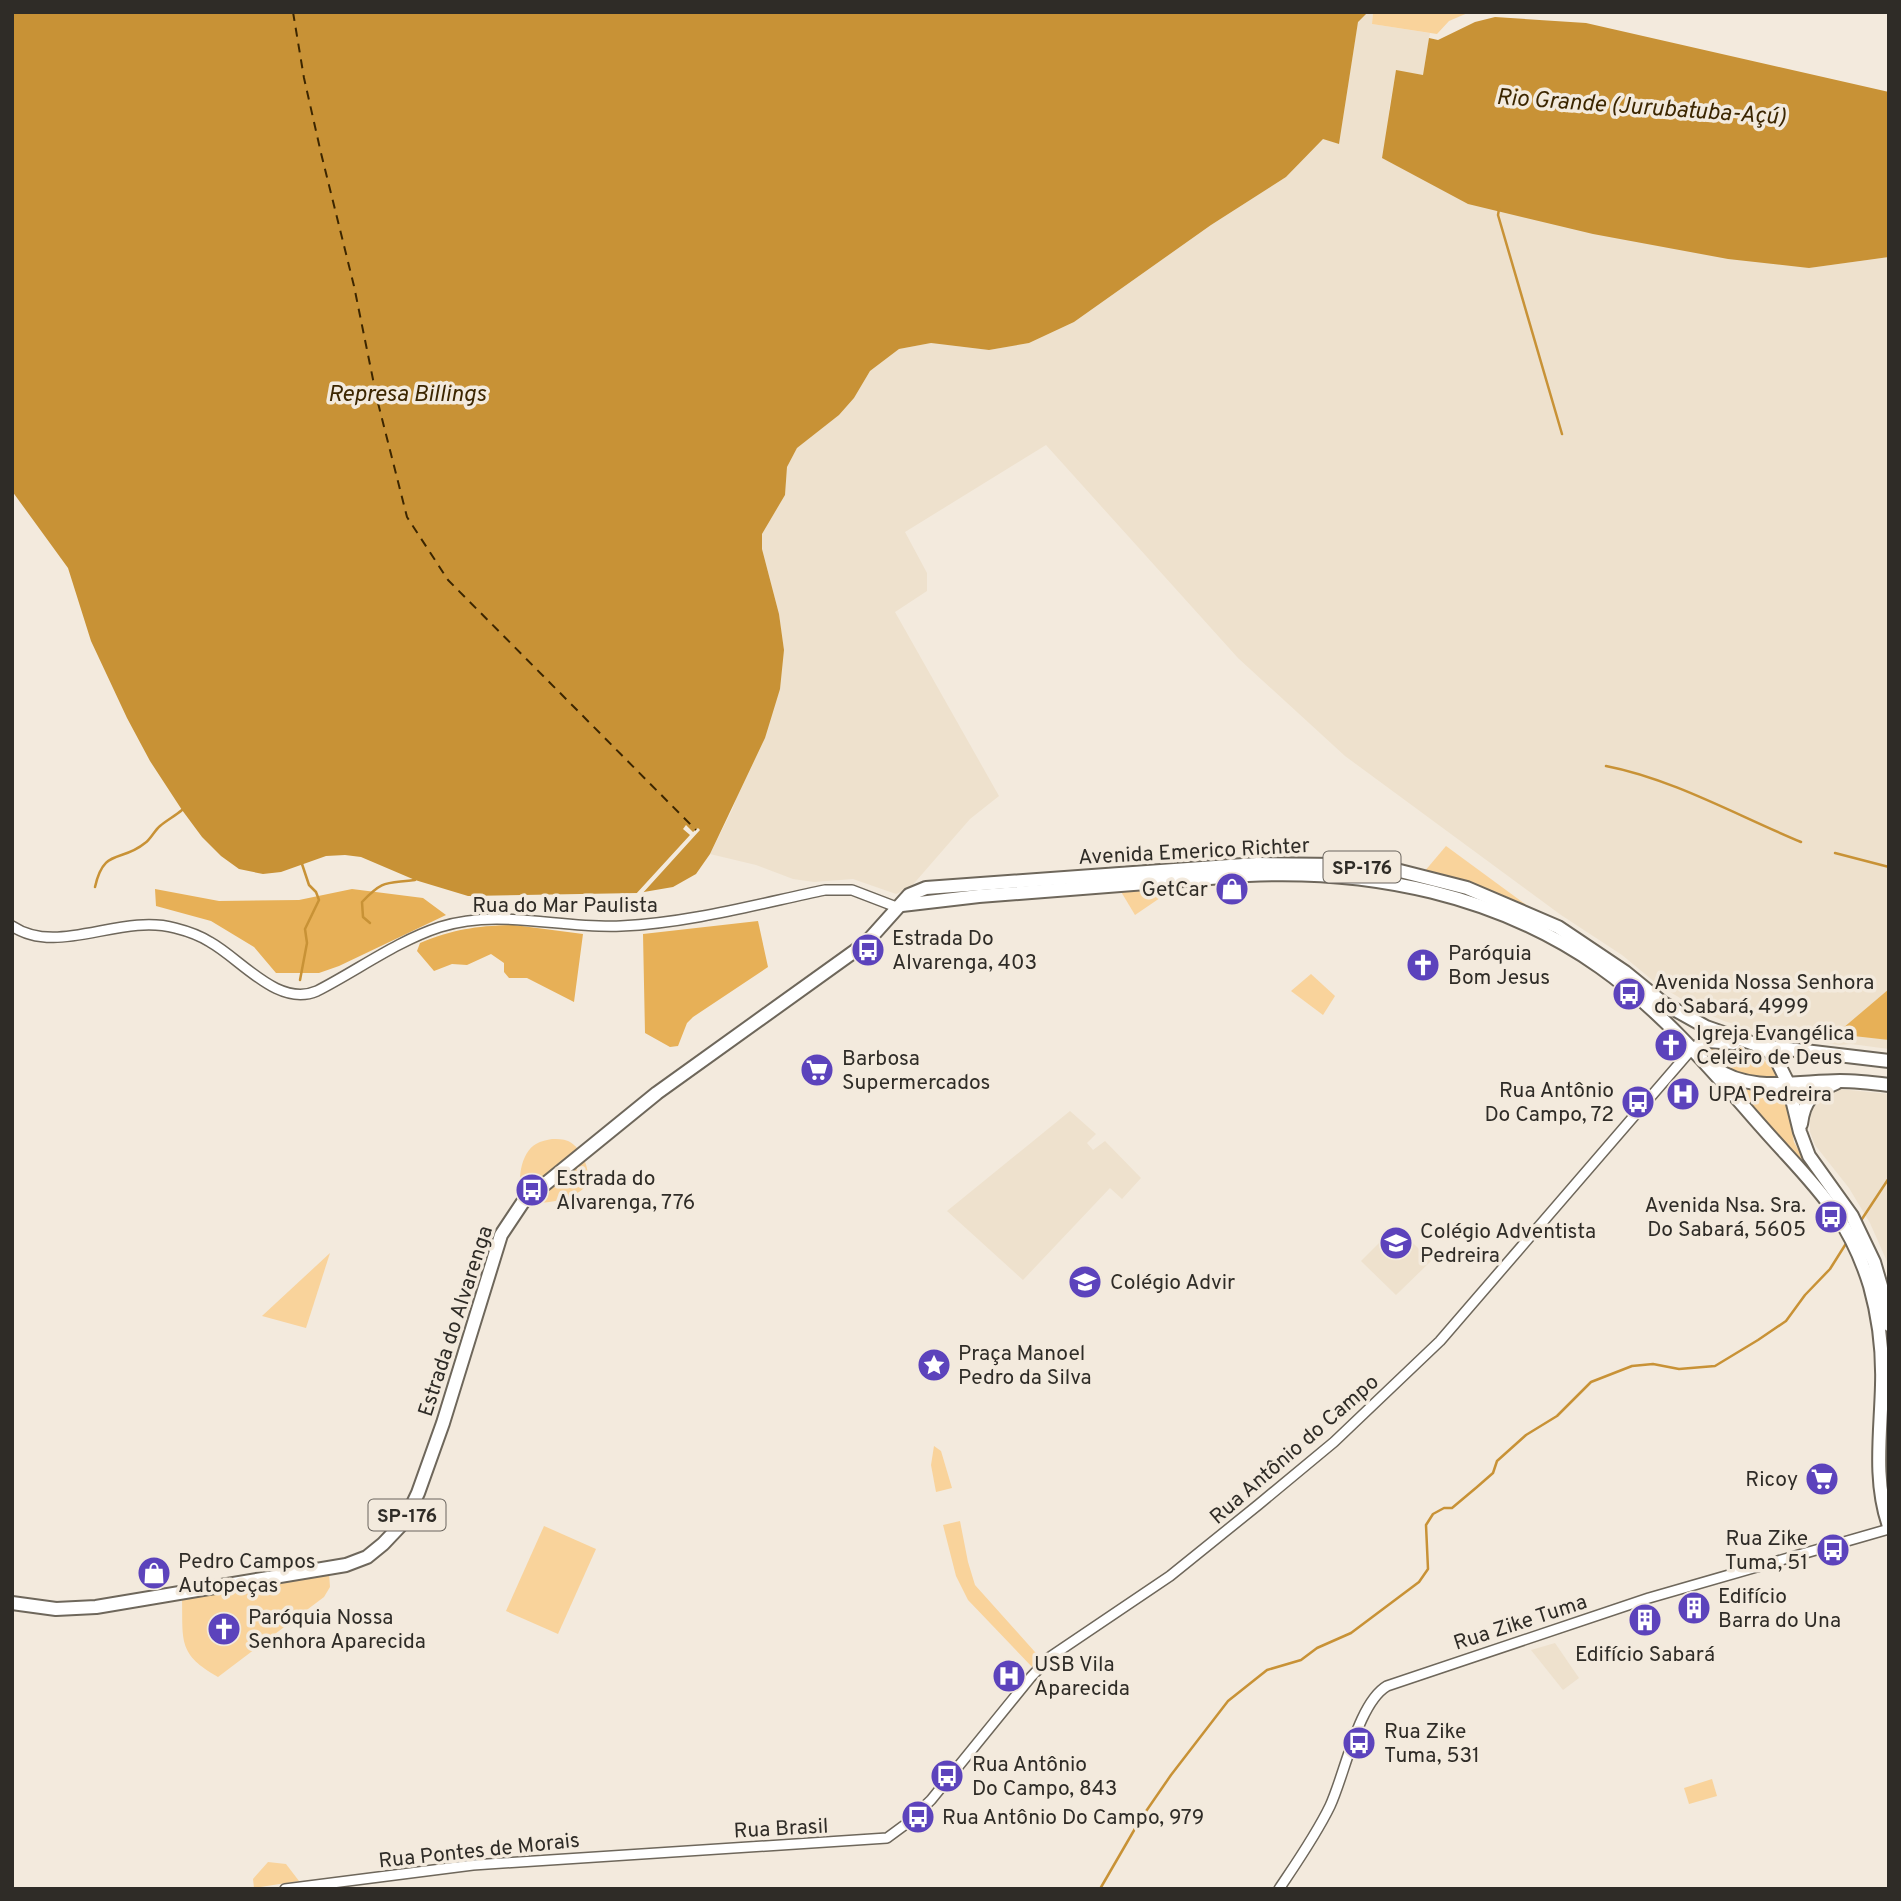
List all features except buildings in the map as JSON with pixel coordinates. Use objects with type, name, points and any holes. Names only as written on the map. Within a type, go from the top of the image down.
[{"type":"main road","name":"Avenida Emerico Richter","points":[[918,889],[1257,863],[1338,865],[1399,871],[1467,888],[1558,926],[1625,972],[1663,1003],[1694,1021],[1763,1047]]},
{"type":"main road","name":"Avenida Emerico Richter","points":[[905,905],[1290,873],[1396,883],[1452,896],[1528,925],[1598,966],[1656,1013],[1691,1050]]},
{"type":"main road","name":"Estrada do Alvarenga","points":[[12,1603],[56,1609],[96,1606],[346,1565],[367,1557],[401,1525],[418,1493],[443,1423],[497,1245],[511,1217],[523,1202],[657,1093],[866,943],[905,905],[909,895],[918,889]]},
{"type":"main road","points":[[1691,1050],[1699,1044],[1716,1040],[1889,1060]]},
{"type":"main road","points":[[1763,1047],[1780,1064],[1809,1156],[1852,1216],[1864,1240],[1881,1286],[1889,1325]]},
{"type":"main road","points":[[1691,1050],[1718,1071],[1741,1080],[1758,1083],[1842,1081],[1889,1085]]},
{"type":"main road","points":[[1691,1050],[1826,1198],[1848,1230],[1860,1257],[1870,1287],[1880,1335],[1882,1384],[1878,1470],[1889,1528]]},
{"type":"main road","points":[[1800,1132],[1806,1102],[1827,1087],[1842,1081]]},
{"type":"street","name":"Rua do Mar Paulista","points":[[12,926],[29,935],[47,938],[133,924],[171,927],[209,941],[282,992],[302,995],[325,987],[416,937],[441,927],[473,920],[508,918],[617,926],[653,924],[825,890],[852,890],[905,905]]},
{"type":"street","name":"Rua Antônio do Campo","points":[[887,1838],[906,1825],[931,1800],[1050,1657],[1177,1570],[1324,1450],[1412,1370],[1691,1050]]},
{"type":"street","name":"Rua Zike Tuma","points":[[1279,1889],[1321,1825],[1340,1784],[1366,1710],[1373,1698],[1387,1686],[1649,1598],[1889,1528]]},
{"type":"street","name":"Rua Brasil","points":[[677,1850],[887,1838]]},
{"type":"street","name":"Rua Pontes de Morais","points":[[285,1889],[472,1865],[677,1850]]},
{"type":"shaded area","points":[[1368,12],[1373,12],[1372,24],[1430,33],[1423,75],[1396,71],[1389,110],[1809,268],[1889,257],[1889,1049],[1839,1045],[1767,1034],[1703,1012],[1657,984],[1622,955],[1561,915],[1345,756],[1238,658],[1046,445],[905,532],[927,573],[927,591],[895,612],[999,796],[970,819],[910,888],[896,894],[853,879],[814,882],[793,879],[756,865],[710,854],[733,808],[784,650],[779,614],[762,549],[762,534],[785,495],[787,467],[797,448],[839,415],[854,398],[870,371],[899,349],[931,343],[989,350],[1029,343],[1074,322],[1211,225],[1286,177],[1323,138],[1339,144],[1358,21]]},
{"type":"shaded area","points":[[1373,12],[1470,12],[1449,21],[1437,34],[1372,24]]},
{"type":"shaded area","points":[[1446,846],[1540,915],[1424,872]]},
{"type":"shaded area","points":[[1179,885],[1135,915],[1120,890]]},
{"type":"shaded area","points":[[155,889],[219,901],[299,900],[352,889],[423,898],[446,915],[319,973],[276,973],[254,947],[211,921],[156,906]]},
{"type":"shaded area","points":[[758,921],[768,967],[693,1017],[687,1023],[678,1046],[670,1047],[645,1033],[643,934]]},
{"type":"shaded area","points":[[514,925],[583,934],[574,1002],[527,978],[509,978],[504,972],[504,963],[491,954],[467,965],[452,964],[434,971],[417,951],[420,943],[455,931]]},
{"type":"shaded area","points":[[1311,974],[1335,996],[1323,1015],[1291,991]]},
{"type":"shaded area","points":[[1889,989],[1889,1040],[1836,1034]]},
{"type":"shaded area","points":[[1712,1046],[1737,1046],[1774,1065],[1778,1070],[1777,1075],[1759,1078],[1726,1069],[1710,1057],[1708,1049]]},
{"type":"shaded area","points":[[1745,1089],[1784,1090],[1794,1142],[1806,1164],[1804,1165],[1740,1095]]},
{"type":"shaded area","points":[[1839,1089],[1889,1094],[1889,1266],[1870,1223],[1849,1188],[1815,1145],[1810,1132],[1813,1107],[1820,1099]]},
{"type":"shaded area","points":[[1070,1111],[1096,1134],[1087,1143],[1093,1150],[1105,1141],[1141,1178],[1122,1199],[1110,1188],[1023,1280],[947,1211]]},
{"type":"shaded area","points":[[552,1139],[568,1141],[577,1148],[587,1168],[585,1187],[573,1195],[555,1201],[530,1201],[525,1197],[520,1184],[523,1161],[536,1144]]},
{"type":"shaded area","name":"Colégio Adventista Pedreira","points":[[1396,1226],[1431,1261],[1396,1295],[1361,1261]]},
{"type":"shaded area","points":[[330,1253],[306,1328],[262,1316]]},
{"type":"shaded area","name":"Colégio Advir","points":[[1088,1264],[1102,1277],[1082,1297],[1069,1287]]},
{"type":"shaded area","points":[[934,1446],[941,1451],[952,1488],[936,1492],[931,1465]]},
{"type":"shaded area","points":[[960,1521],[975,1585],[1043,1661],[1034,1669],[968,1600],[956,1576],[943,1525]]},
{"type":"shaded area","points":[[544,1526],[596,1549],[558,1634],[506,1611]]},
{"type":"shaded area","points":[[329,1573],[330,1587],[324,1597],[218,1677],[189,1654],[183,1637],[182,1599]]},
{"type":"shaded area","points":[[1555,1643],[1579,1678],[1563,1690],[1531,1650]]},
{"type":"shaded area","points":[[1712,1779],[1717,1796],[1689,1804],[1684,1788]]},
{"type":"shaded area","points":[[268,1862],[286,1864],[299,1881],[254,1888],[253,1879]]},
{"type":"water","name":"Represa Billings","points":[[12,12],[1368,12],[1358,22],[1339,144],[1323,139],[1286,177],[1211,225],[1074,322],[1029,343],[989,350],[931,343],[899,349],[870,371],[854,398],[839,415],[797,448],[787,467],[785,495],[762,534],[762,549],[779,614],[784,650],[780,689],[765,738],[710,854],[696,874],[673,887],[638,893],[468,896],[415,880],[361,857],[345,855],[326,856],[281,872],[263,874],[239,869],[202,837],[150,761],[127,718],[91,641],[68,568],[12,491]]},
{"type":"water","name":"Rio Grande (Jurubatuba-Açú)","points":[[1495,17],[1586,23],[1889,92],[1889,257],[1809,268],[1728,259],[1593,234],[1468,204],[1382,158],[1396,70],[1423,75],[1429,38],[1438,40],[1475,22]]},
{"type":"pier","points":[[686,825],[693,832],[698,828],[700,830],[641,895],[635,895],[690,835],[683,829]]},
{"type":"waterway","points":[[1499,209],[1498,215],[1562,434]]},
{"type":"waterway","points":[[1606,766],[1681,789],[1801,842]]},
{"type":"waterway","points":[[95,887],[99,874],[108,861],[136,849],[182,810]]},
{"type":"waterway","points":[[1835,853],[1889,867]]},
{"type":"waterway","points":[[300,980],[307,943],[305,929],[319,900],[309,885],[302,864]]},
{"type":"waterway","points":[[370,923],[363,917],[362,902],[375,889],[386,884],[415,880]]},
{"type":"waterway","points":[[1860,1222],[1889,1178]]},
{"type":"waterway","points":[[1100,1889],[1140,1820],[1228,1701],[1267,1670],[1301,1660],[1317,1648],[1351,1633],[1419,1582],[1428,1569],[1426,1525],[1433,1514],[1444,1508],[1452,1508],[1493,1473],[1497,1461],[1526,1435],[1557,1416],[1591,1382],[1632,1366],[1653,1364],[1679,1369],[1715,1366],[1758,1340],[1786,1321],[1805,1295],[1830,1269],[1847,1242]]},
{"type":"ferry route","points":[[293,12],[304,78],[354,286],[377,399],[407,517],[448,580],[696,830]]},
{"type":"place","name":"GetCar","points":[[1232,889]]},
{"type":"place","name":"Estrada Do Alvarenga, 403","points":[[868,950]]},
{"type":"place","name":"Paróquia Bom Jesus","points":[[1423,965]]},
{"type":"place","name":"Avenida Nossa Senhora do Sabará, 4999","points":[[1629,994]]},
{"type":"place","name":"Igreja Evangélica Celeiro de Deus","points":[[1671,1045]]},
{"type":"place","name":"Barbosa Supermercados","points":[[817,1070]]},
{"type":"place","name":"UPA Pedreira","points":[[1683,1094]]},
{"type":"place","name":"Rua Antônio Do Campo, 72","points":[[1638,1102]]},
{"type":"place","name":"Estrada do Alvarenga, 776","points":[[532,1190]]},
{"type":"place","name":"Avenida Nsa. Sra. Do Sabará, 5605","points":[[1831,1217]]},
{"type":"place","name":"Colégio Adventista Pedreira","points":[[1396,1243]]},
{"type":"place","name":"Colégio Advir","points":[[1085,1282]]},
{"type":"place","name":"Praça Manoel Pedro da Silva","points":[[934,1365]]},
{"type":"place","name":"Ricoy","points":[[1822,1479]]},
{"type":"place","name":"Rua Zike Tuma, 51","points":[[1833,1550]]},
{"type":"place","name":"Pedro Campos Autopeças","points":[[154,1573]]},
{"type":"place","name":"Edifício Barra do Una","points":[[1694,1608]]},
{"type":"place","name":"Edifício Sabará","points":[[1645,1620]]},
{"type":"place","name":"Paróquia Nossa Senhora Aparecida","points":[[224,1629]]},
{"type":"place","name":"USB Vila Aparecida","points":[[1009,1676]]},
{"type":"place","name":"Rua Zike Tuma, 531","points":[[1359,1743]]},
{"type":"place","name":"Rua Antônio Do Campo, 843","points":[[947,1776]]},
{"type":"place","name":"Rua Antônio Do Campo, 979","points":[[918,1817]]}]
